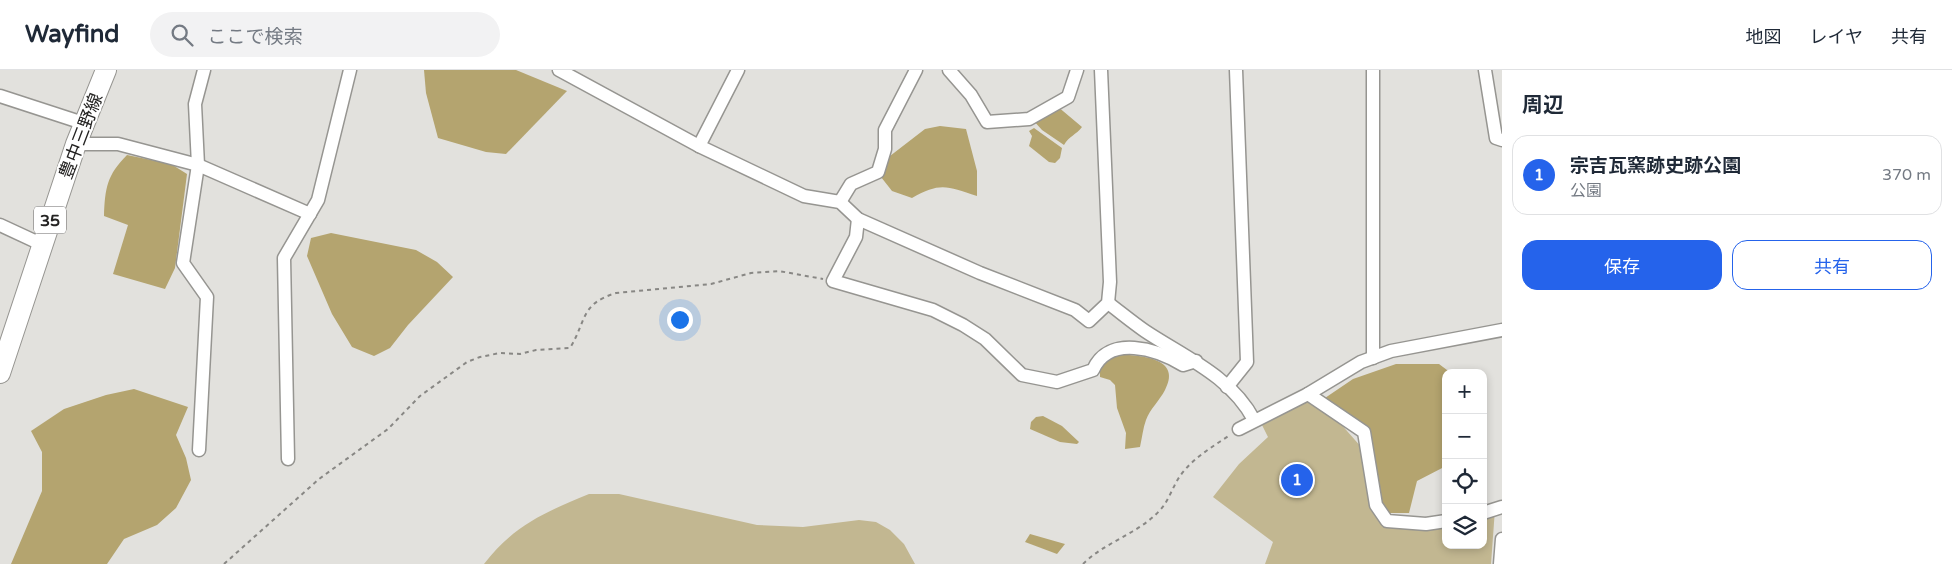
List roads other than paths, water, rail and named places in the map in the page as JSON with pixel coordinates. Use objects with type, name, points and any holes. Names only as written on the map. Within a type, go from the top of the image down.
[{"type":"main road","name":"豊中三野線","points":[[1,369],[41,244],[83,124],[106,70]]},
{"type":"street","points":[[199,450],[207,296],[183,263],[198,165],[195,104],[204,70]]},
{"type":"street","points":[[288,459],[284,258],[318,200],[350,70]]},
{"type":"street","points":[[559,70],[700,146],[804,196],[840,202],[858,219],[980,273],[1075,310],[1089,321],[1108,303],[1110,282],[1101,70]]},
{"type":"street","points":[[700,146],[738,70]]},
{"type":"street","points":[[840,202],[851,184],[878,172],[885,149],[885,130],[916,70]]},
{"type":"street","points":[[949,70],[971,96],[987,122],[1030,118],[1068,97],[1076,70]]},
{"type":"street","points":[[1227,387],[1247,362],[1236,70]]},
{"type":"street","points":[[1373,358],[1374,70]]},
{"type":"street","points":[[1485,70],[1496,138],[1502,140]]},
{"type":"street","points":[[0,96],[83,124]]},
{"type":"street","points":[[76,144],[118,144],[198,165],[310,214]]},
{"type":"street","points":[[858,219],[856,237],[833,282],[934,310],[963,324],[985,339],[1022,375],[1056,382],[1093,370],[1097,360],[1108,352],[1119,349],[1135,348],[1165,354],[1183,364],[1196,362]]},
{"type":"street","points":[[0,225],[41,244]]},
{"type":"street","points":[[1108,303],[1146,331],[1196,362],[1240,398],[1254,420]]},
{"type":"street","points":[[1239,429],[1373,358],[1391,351],[1502,330]]},
{"type":"street","points":[[1308,394],[1364,432],[1376,505],[1387,521],[1426,524],[1442,522]]},
{"type":"street","points":[[1487,512],[1502,508]]},
{"type":"street","points":[[1500,564],[1502,539]]},
{"type":"place","name":"宗吉瓦窯跡史跡公園","points":[[1297,480]]}]
